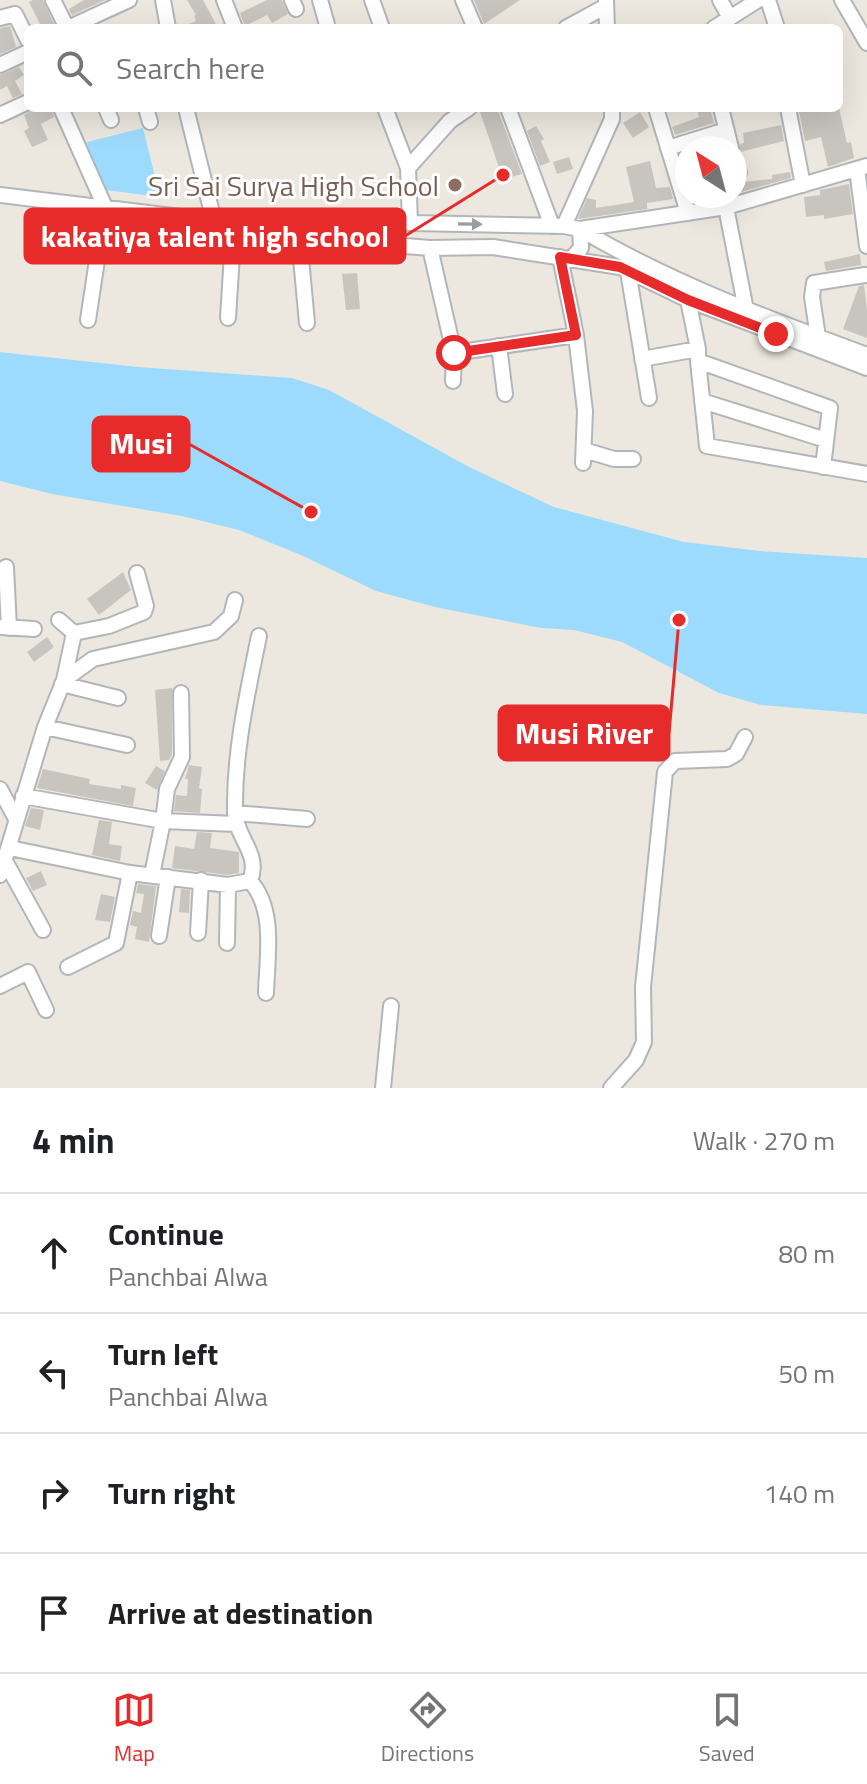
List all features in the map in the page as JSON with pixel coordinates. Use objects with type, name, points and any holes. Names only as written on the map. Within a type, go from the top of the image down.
[{"type":"street","points":[[53,0],[66,24]]},
{"type":"street","points":[[75,24],[111,4],[129,0]]},
{"type":"street","points":[[163,0],[167,24]]},
{"type":"street","points":[[224,0],[233,24]]},
{"type":"street","points":[[320,0],[327,24]]},
{"type":"street","points":[[372,0],[381,24]]},
{"type":"street","points":[[463,0],[472,24]]},
{"type":"street","points":[[720,0],[730,18]]},
{"type":"street","points":[[720,24],[758,0]]},
{"type":"street","points":[[768,0],[776,24]]},
{"type":"street","points":[[842,0],[867,43]]},
{"type":"street","points":[[572,24],[606,3],[607,24]]},
{"type":"street","points":[[0,18],[9,13],[15,14],[24,32]]},
{"type":"street","points":[[0,65],[24,54]]},
{"type":"street","points":[[0,115],[24,104]]},
{"type":"street","points":[[63,112],[105,207],[88,320]]},
{"type":"street","points":[[187,112],[214,221]]},
{"type":"street","points":[[387,112],[408,168],[410,223]]},
{"type":"street","points":[[408,168],[450,121],[463,112]]},
{"type":"street","points":[[510,112],[558,226]]},
{"type":"street","points":[[657,112],[688,213]]},
{"type":"street","points":[[722,112],[728,136]]},
{"type":"street","points":[[789,112],[803,185]]},
{"type":"street","points":[[558,226],[612,114]]},
{"type":"street","points":[[668,148],[726,130]]},
{"type":"street","points":[[747,201],[862,168],[867,246]]},
{"type":"street","points":[[0,195],[214,221],[298,226],[381,244],[430,248],[493,247],[566,257],[628,271],[688,300],[867,368]]},
{"type":"street","points":[[338,233],[387,223],[580,229],[720,208]]},
{"type":"street","points":[[726,208],[746,310]]},
{"type":"street","points":[[228,318],[234,222]]},
{"type":"street","points":[[298,226],[307,323]]},
{"type":"street","points":[[580,229],[627,257],[746,310],[867,355]]},
{"type":"street","points":[[566,257],[581,248],[580,229]]},
{"type":"street","points":[[430,248],[454,353],[453,381]]},
{"type":"street","points":[[818,337],[812,297],[814,283],[866,276],[867,254]]},
{"type":"street","points":[[566,257],[585,411],[583,456],[633,459]]},
{"type":"street","points":[[628,271],[649,398]]},
{"type":"street","points":[[688,300],[698,355],[707,446],[867,474]]},
{"type":"street","points":[[454,353],[576,335]]},
{"type":"street","points":[[499,346],[505,394]]},
{"type":"street","points":[[642,359],[698,355],[830,408],[823,467]]},
{"type":"street","points":[[702,401],[826,440]]},
{"type":"street","points":[[6,567],[4,627],[34,629]]},
{"type":"street","points":[[74,633],[109,626],[144,612],[146,606],[137,573]]},
{"type":"street","points":[[63,682],[93,659],[214,632],[231,616],[235,600]]},
{"type":"street","points":[[59,620],[74,633]]},
{"type":"street","points":[[43,930],[5,861],[45,727],[63,682],[74,633]]},
{"type":"street","points":[[259,636],[239,736],[235,775],[236,819],[254,864],[250,881],[265,905],[268,945],[266,993]]},
{"type":"street","points":[[63,682],[118,698]]},
{"type":"street","points":[[159,936],[167,789],[182,757],[181,693]]},
{"type":"street","points":[[45,727],[127,745]]},
{"type":"street","points":[[611,1088],[636,1060],[644,1042],[643,987],[665,772],[675,761],[727,759],[736,754],[745,737]]},
{"type":"street","points":[[0,789],[16,819]]},
{"type":"street","points":[[23,796],[163,821],[307,819]]},
{"type":"street","points":[[5,861],[228,885],[250,881]]},
{"type":"street","points":[[68,967],[116,943],[130,873]]},
{"type":"street","points":[[198,933],[201,880]]},
{"type":"street","points":[[227,943],[228,885]]},
{"type":"street","points":[[0,986],[28,972],[46,1010]]},
{"type":"street","points":[[383,1088],[391,1006]]},
{"type":"water","points":[[143,128],[160,197],[98,189],[87,142]]},
{"type":"water","points":[[0,352],[138,367],[292,378],[329,390],[471,468],[554,507],[684,542],[867,558],[867,714],[761,705],[719,693],[622,642],[574,630],[541,628],[435,607],[376,591],[239,530],[0,481]]},
{"type":"building","points":[[43,0],[54,24],[40,24],[29,2]]},
{"type":"building","points":[[84,0],[105,0],[72,15],[69,9]]},
{"type":"building","points":[[187,0],[203,0],[216,24],[189,24],[196,21]]},
{"type":"building","points":[[267,0],[282,0],[288,14],[272,23],[267,15],[244,24],[240,13]]},
{"type":"building","points":[[474,0],[520,0],[484,24]]},
{"type":"building","points":[[10,26],[16,47],[0,54],[0,28]]},
{"type":"building","points":[[19,67],[24,75],[15,81],[22,94],[13,98],[7,86],[0,90],[0,75]]},
{"type":"building","points":[[29,112],[52,112],[54,117],[41,124],[48,140],[32,147],[24,131],[29,128],[24,115]]},
{"type":"building","points":[[480,112],[499,112],[522,174],[503,179]]},
{"type":"building","points":[[640,112],[649,127],[633,138],[623,123]]},
{"type":"building","points":[[698,112],[711,112],[714,123],[675,135],[672,127],[699,117]]},
{"type":"building","points":[[799,112],[840,112],[854,158],[828,167],[821,137],[805,141]]},
{"type":"building","points":[[781,125],[784,141],[747,150],[747,136],[743,133]]},
{"type":"building","points":[[536,126],[544,139],[541,141],[550,162],[540,166],[527,131]]},
{"type":"building","points":[[569,157],[573,169],[557,174],[553,162]]},
{"type":"building","points":[[650,161],[656,188],[670,187],[673,199],[647,203],[647,209],[578,219],[587,198],[596,200],[596,208],[634,202],[626,167]]},
{"type":"building","points":[[790,172],[791,178],[747,190],[747,182],[772,179],[772,175]]},
{"type":"building","points":[[849,184],[853,214],[824,219],[824,215],[806,217],[804,197],[820,195],[820,190]]},
{"type":"building","points":[[860,254],[861,265],[826,271],[824,262]]},
{"type":"building","points":[[357,273],[360,309],[346,310],[342,274]]},
{"type":"building","points":[[864,285],[867,338],[843,329],[859,286]]},
{"type":"building","points":[[123,572],[131,590],[99,615],[87,599]]},
{"type":"building","points":[[47,637],[54,647],[34,662],[27,652]]},
{"type":"building","points":[[172,688],[172,755],[169,760],[160,761],[155,690]]},
{"type":"building","points":[[189,765],[202,767],[200,813],[174,811],[176,795],[187,796],[188,779],[185,779]]},
{"type":"building","points":[[156,766],[165,771],[157,790],[145,783]]},
{"type":"building","points":[[43,769],[90,779],[89,784],[136,788],[133,806],[37,788]]},
{"type":"building","points":[[31,808],[44,810],[40,830],[25,826]]},
{"type":"building","points":[[99,820],[112,822],[109,844],[122,846],[120,861],[92,855]]},
{"type":"building","points":[[197,832],[212,833],[210,848],[239,852],[239,873],[228,875],[172,868],[175,846],[194,849]]},
{"type":"building","points":[[41,871],[47,885],[33,891],[26,878]]},
{"type":"building","points":[[138,884],[156,886],[149,942],[135,939],[137,927],[130,925],[133,911],[141,913],[144,894],[136,893]]},
{"type":"building","points":[[181,889],[190,890],[189,913],[179,912]]},
{"type":"building","points":[[101,894],[115,897],[110,922],[95,920]]},
{"type":"place","name":"kakatiya talent high school","points":[[503,175]]},
{"type":"place","name":"Sri Sai Surya High School","points":[[455,185]]},
{"type":"place","name":"Musi","points":[[311,512]]},
{"type":"place","name":"Musi River","points":[[679,620]]},
{"type":"route","points":[[454,353],[576,335],[560,257],[620,267],[688,300],[776,334]]}]
